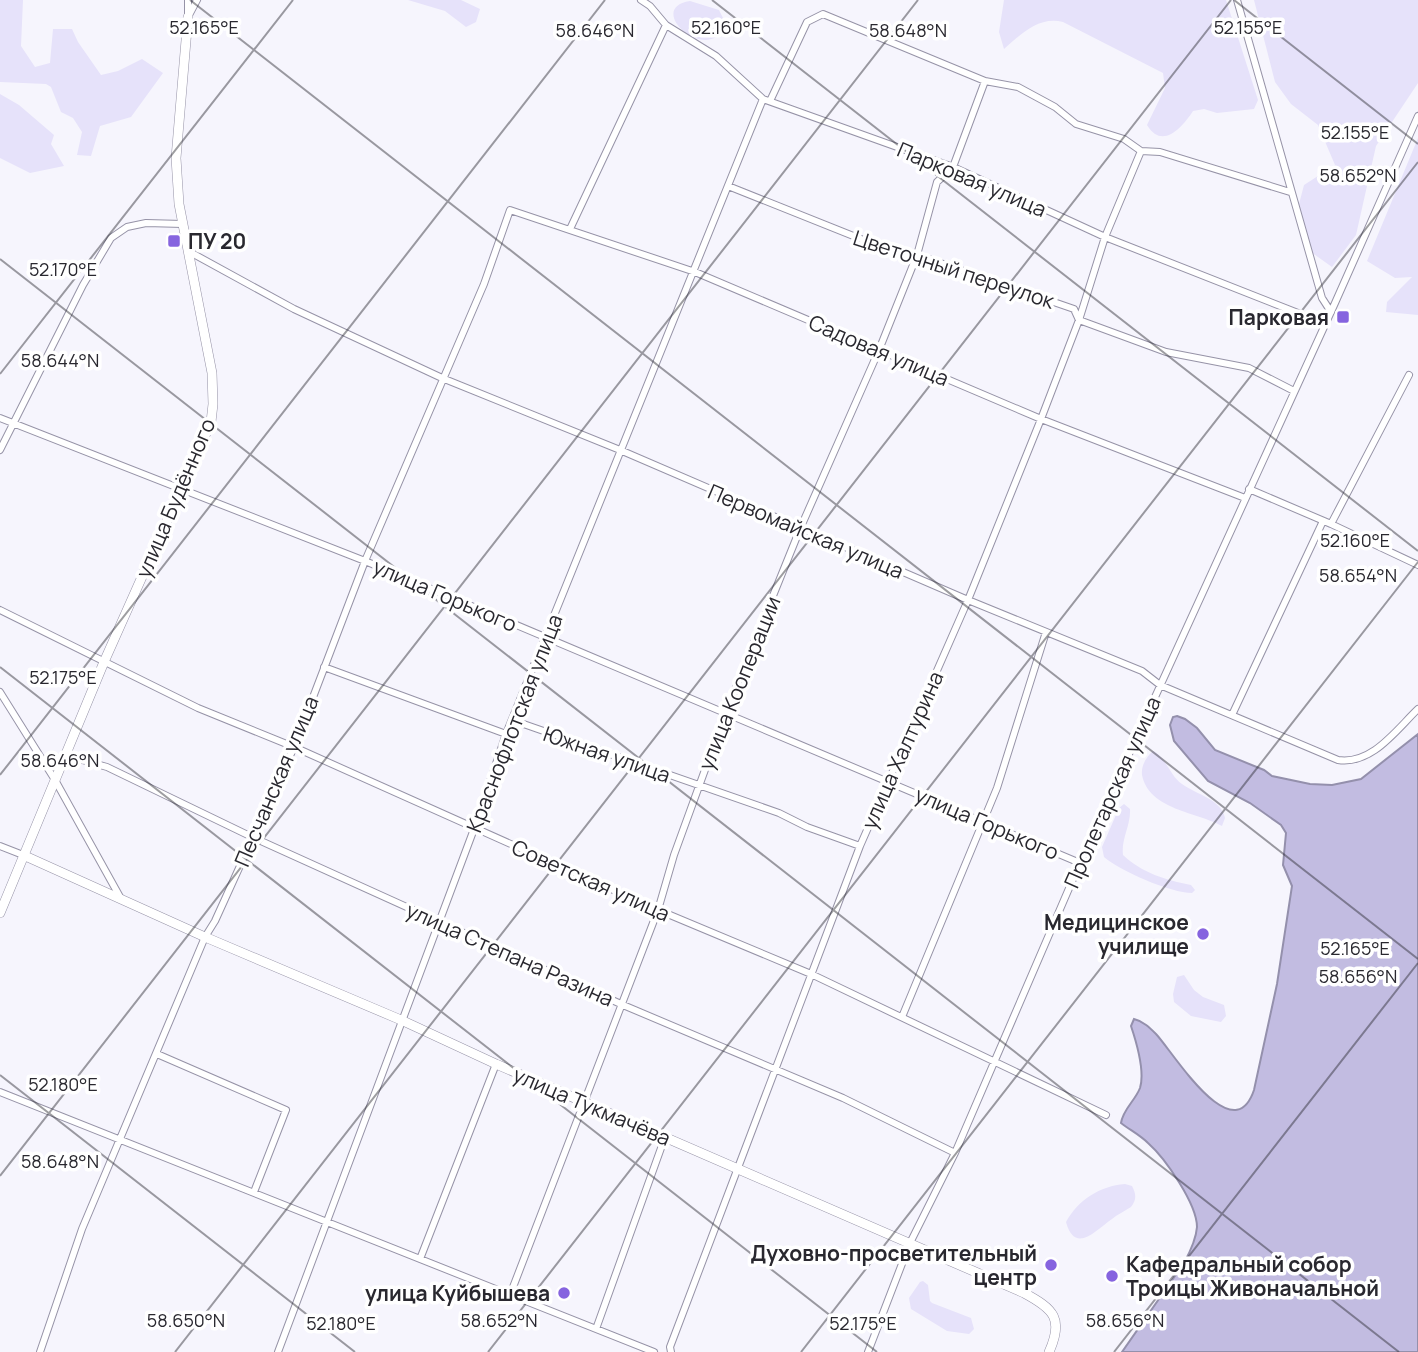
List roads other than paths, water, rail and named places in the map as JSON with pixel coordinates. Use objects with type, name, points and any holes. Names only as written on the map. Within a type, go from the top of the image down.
[{"type":"street","points":[[188,0],[188,17]]},
{"type":"street","points":[[188,17],[197,0]]},
{"type":"street","name":"Парковая улица","points":[[641,0],[650,6],[666,25],[716,56],[767,100],[953,167],[1105,237],[1326,324]]},
{"type":"street","points":[[1237,0],[1290,192],[1322,298],[1331,312]]},
{"type":"street","name":"Краснофлотская улица","points":[[278,1352],[474,829],[506,734],[729,186],[767,100],[807,22],[823,14],[985,81],[1018,87],[1055,107],[1076,124],[1124,139],[1142,151],[1160,152],[1290,192]]},
{"type":"street","name":"улица Будённого","points":[[0,913],[104,662],[211,422],[214,404],[212,373],[179,204],[176,158],[188,17]]},
{"type":"street","points":[[570,229],[666,25]]},
{"type":"street","name":"улица Кооперации","points":[[510,1295],[658,911],[674,855],[726,712],[800,529],[879,350],[917,255],[937,182],[953,167],[985,81]]},
{"type":"street","name":"Пролетарская улица","points":[[868,1352],[910,1243],[955,1153],[1080,863],[1418,116]]},
{"type":"street","name":"улица Халтурина","points":[[671,1352],[670,1347],[737,1167],[860,846],[968,600],[1079,320],[1105,237],[1142,151]]},
{"type":"street","name":"Цветочный переулок","points":[[729,186],[901,255],[917,255],[1074,309],[1079,320],[1166,352],[1249,368],[1294,391]]},
{"type":"street","name":"Садовая улица","points":[[510,209],[695,272],[1041,419],[1245,498]]},
{"type":"street","name":"Песчанская улица","points":[[40,1352],[82,1229],[205,937],[215,921],[293,747],[365,561],[484,284],[510,209]]},
{"type":"street","points":[[0,450],[82,285],[111,238],[127,227],[146,223],[183,224]]},
{"type":"street","name":"Первомайская улица","points":[[188,251],[293,309],[442,378],[620,450],[800,529],[1142,671],[1160,685],[1338,760],[1349,762],[1369,754],[1418,709]]},
{"type":"street","points":[[1331,524],[1409,375]]},
{"type":"street","name":"улица Горького","points":[[0,418],[365,561],[1080,863]]},
{"type":"street","points":[[1249,489],[1418,565]]},
{"type":"street","points":[[1232,715],[1323,521]]},
{"type":"street","name":"Советская улица","points":[[0,610],[198,708],[293,747],[658,911],[811,974],[1106,1115]]},
{"type":"street","points":[[902,1017],[984,821],[1046,632]]},
{"type":"street","points":[[324,667],[506,734]]},
{"type":"street","points":[[0,692],[55,780],[120,897]]},
{"type":"street","name":"Южная улица","points":[[512,720],[779,813],[860,846]]},
{"type":"street","name":"улица Степана Разина","points":[[65,755],[107,767],[252,837],[623,1005],[843,1098],[955,1153]]},
{"type":"street","name":"улица Тукмачёва","points":[[0,846],[1042,1303],[1052,1312],[1056,1322],[1056,1335],[1049,1352]]},
{"type":"street","points":[[157,1054],[286,1110],[254,1192]]},
{"type":"street","points":[[420,1259],[496,1064]]},
{"type":"street","points":[[0,1092],[653,1352]]},
{"type":"street","points":[[596,1329],[665,1138]]},
{"type":"place","name":"ПУ 20","points":[[174,241]]},
{"type":"place","name":"Парковая","points":[[1343,317]]},
{"type":"place","name":"Медицинское училище","points":[[1203,934]]},
{"type":"place","name":"Духовно-просветительный центр","points":[[1051,1265]]},
{"type":"place","name":"Кафедральный собор Троицы Живоначальной","points":[[1112,1276]]},
{"type":"place","name":"улица Куйбышева","points":[[564,1293]]}]
